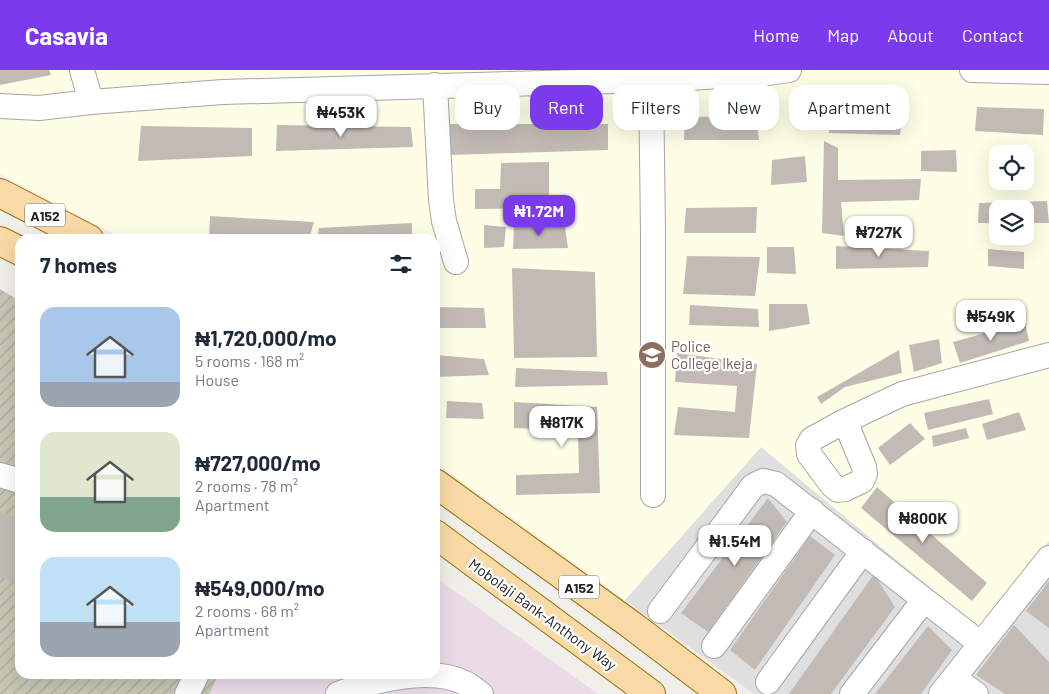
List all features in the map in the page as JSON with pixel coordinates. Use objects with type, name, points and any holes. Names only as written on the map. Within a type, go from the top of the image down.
[{"type":"main road","name":"A152","points":[[0,193],[79,234]]},
{"type":"main road","points":[[0,241],[15,249]]},
{"type":"main road","name":"A152","points":[[440,487],[630,624],[722,694]]},
{"type":"main road","name":"Mobolaji Bank-Anthony Way","points":[[440,538],[651,694]]},
{"type":"street","points":[[82,70],[91,102]]},
{"type":"street","points":[[0,106],[39,108],[223,92],[651,80],[761,74],[789,70]]},
{"type":"street","points":[[972,70],[1049,72]]},
{"type":"street","points":[[651,80],[653,495]]},
{"type":"street","points":[[435,85],[441,200],[444,221],[456,262]]},
{"type":"street","points":[[845,421],[902,394],[1049,355]]},
{"type":"street","points":[[0,475],[15,480]]},
{"type":"street","points":[[660,611],[753,486],[763,481],[776,484],[981,644]]},
{"type":"street","points":[[714,646],[812,511]]},
{"type":"street","points":[[768,682],[863,551]]},
{"type":"street","points":[[976,694],[947,686],[1049,558]]},
{"type":"street","points":[[852,694],[924,600]]},
{"type":"street","points":[[440,675],[464,682],[481,694]]},
{"type":"street","points":[[187,694],[194,679]]},
{"type":"street","points":[[338,694],[357,687],[395,679]]},
{"type":"shaded area","name":"Police College Ikeja","points":[[0,70],[1049,70],[1049,541],[981,630],[761,447],[625,600],[440,466],[440,234],[114,234],[0,174]]},
{"type":"shaded area","points":[[0,289],[15,298],[15,679],[216,679],[209,694],[0,694]]},
{"type":"shaded area","points":[[761,447],[981,630],[1049,541],[1049,694],[754,694],[625,600]]},
{"type":"shaded area","points":[[440,581],[598,694],[209,694],[216,679],[440,679]]},
{"type":"building","points":[[0,70],[49,70],[51,75],[0,85]]},
{"type":"building","points":[[977,107],[1044,109],[1043,135],[975,131]]},
{"type":"building","points":[[699,117],[709,117],[709,130],[758,130],[759,140],[684,140],[684,130],[699,130]]},
{"type":"building","points":[[450,124],[455,124],[455,130],[520,130],[520,124],[530,124],[530,130],[603,130],[603,124],[608,124],[608,150],[450,155]]},
{"type":"building","points":[[277,125],[411,127],[413,147],[276,151]]},
{"type":"building","points":[[141,126],[252,128],[252,156],[138,161]]},
{"type":"building","points":[[829,130],[901,130],[900,135],[829,133]]},
{"type":"building","points":[[824,141],[838,148],[838,180],[921,179],[919,200],[841,202],[844,236],[822,233]]},
{"type":"building","points":[[956,150],[957,172],[921,171],[921,151]]},
{"type":"building","points":[[805,156],[807,182],[771,185],[772,160]]},
{"type":"building","points":[[549,162],[549,208],[475,209],[475,189],[500,189],[501,163]]},
{"type":"building","points":[[1034,201],[1047,201],[1049,223],[1034,223]]},
{"type":"building","points":[[979,203],[989,203],[989,223],[978,223]]},
{"type":"building","points":[[757,207],[756,233],[684,233],[686,208]]},
{"type":"building","points":[[210,216],[314,222],[310,234],[209,234]]},
{"type":"building","points":[[412,223],[412,234],[318,234],[319,228]]},
{"type":"building","points":[[514,224],[565,227],[568,248],[513,249]]},
{"type":"building","points":[[484,225],[506,227],[504,247],[484,248]]},
{"type":"building","points":[[836,246],[929,251],[928,267],[836,269]]},
{"type":"building","points":[[767,247],[794,247],[796,274],[767,273]]},
{"type":"building","points":[[988,249],[1024,252],[1024,269],[988,266]]},
{"type":"building","points":[[687,256],[760,257],[755,296],[683,294]]},
{"type":"building","points":[[512,268],[595,272],[597,357],[514,358]]},
{"type":"building","points":[[769,304],[807,304],[810,324],[769,331]]},
{"type":"building","points":[[690,305],[758,309],[759,327],[689,325]]},
{"type":"building","points":[[440,307],[484,308],[486,328],[440,328]]},
{"type":"building","points":[[1025,322],[1029,341],[960,363],[953,342]]},
{"type":"building","points":[[939,339],[942,363],[914,372],[909,345]]},
{"type":"building","points":[[899,350],[902,373],[845,387],[821,404],[817,397]]},
{"type":"building","points":[[677,353],[757,364],[749,438],[674,435],[678,407],[735,412],[737,386],[675,382]]},
{"type":"building","points":[[440,355],[484,359],[489,375],[440,377]]},
{"type":"building","points":[[516,368],[607,372],[608,385],[515,387]]},
{"type":"building","points":[[989,399],[993,414],[928,430],[924,413]]},
{"type":"building","points":[[447,401],[482,403],[484,419],[446,418]]},
{"type":"building","points":[[514,402],[597,407],[600,493],[516,495],[516,475],[579,473],[578,431],[514,428]]},
{"type":"building","points":[[1019,412],[1026,430],[987,440],[982,424]]},
{"type":"building","points":[[910,423],[925,439],[890,465],[878,448]]},
{"type":"building","points":[[966,428],[969,438],[933,447],[932,436]]},
{"type":"building","points":[[877,487],[987,583],[972,601],[861,508]]},
{"type":"building","points":[[768,498],[787,522],[708,632],[681,613]]},
{"type":"building","points":[[0,512],[15,517],[15,582],[0,577]]},
{"type":"building","points":[[810,536],[835,555],[755,670],[730,650]]},
{"type":"building","points":[[874,574],[895,607],[831,694],[789,694]]},
{"type":"building","points":[[1049,581],[1049,628],[1026,611]]},
{"type":"building","points":[[1014,625],[1049,662],[1049,694],[1005,694],[976,675]]},
{"type":"building","points":[[928,626],[952,650],[921,694],[875,694]]},
{"type":"place","name":"Police College Ikeja","points":[[652,355]]}]
